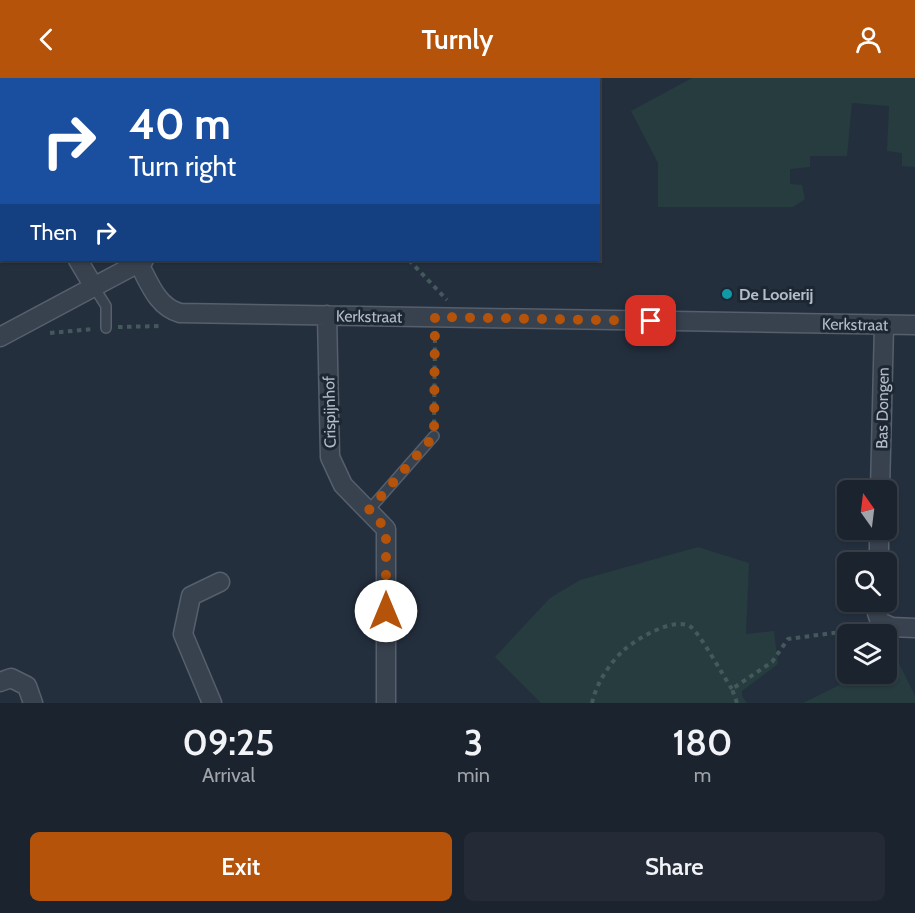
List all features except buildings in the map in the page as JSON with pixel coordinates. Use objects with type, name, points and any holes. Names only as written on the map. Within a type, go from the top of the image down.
[{"type":"street","points":[[79,261],[94,287]]},
{"type":"street","points":[[0,337],[141,261]]},
{"type":"street","name":"Kerkstraat","points":[[141,261],[156,295],[168,310],[180,314],[915,325]]},
{"type":"street","name":"Crispijnhof","points":[[327,315],[330,457],[344,485],[386,529],[386,703]]},
{"type":"street","name":"Bas Dongen","points":[[880,480],[884,325]]},
{"type":"street","points":[[212,703],[183,634],[191,596],[220,582]]},
{"type":"street","points":[[877,612],[880,622],[892,627],[915,628]]},
{"type":"street","points":[[0,682],[11,678],[27,686],[33,703]]},
{"type":"lane","points":[[94,287],[106,306],[106,328]]},
{"type":"lane","points":[[369,510],[434,436]]},
{"type":"path","points":[[410,261],[465,318]]},
{"type":"path","points":[[434,436],[435,317]]},
{"type":"path","points":[[732,689],[772,662],[788,639],[872,628],[880,622]]},
{"type":"path","points":[[592,703],[600,682],[625,649],[655,631],[677,623],[691,627],[732,689],[737,703]]},
{"type":"green space","points":[[692,78],[915,78],[915,167],[902,166],[902,153],[887,151],[889,106],[852,103],[847,156],[810,156],[810,167],[790,169],[790,184],[802,185],[805,199],[793,207],[658,207],[658,163],[631,111]]},
{"type":"green space","points":[[698,547],[749,563],[746,634],[774,631],[778,664],[742,691],[742,696],[747,703],[541,703],[495,657],[550,598],[580,580]]},
{"type":"green space","points":[[897,659],[915,696],[915,703],[803,703],[842,684],[897,684]]},
{"type":"place","name":"De Looierij","points":[[727,294]]},
{"type":"route","points":[[386,611],[386,529],[369,510],[434,436],[435,317],[651,321]]}]
